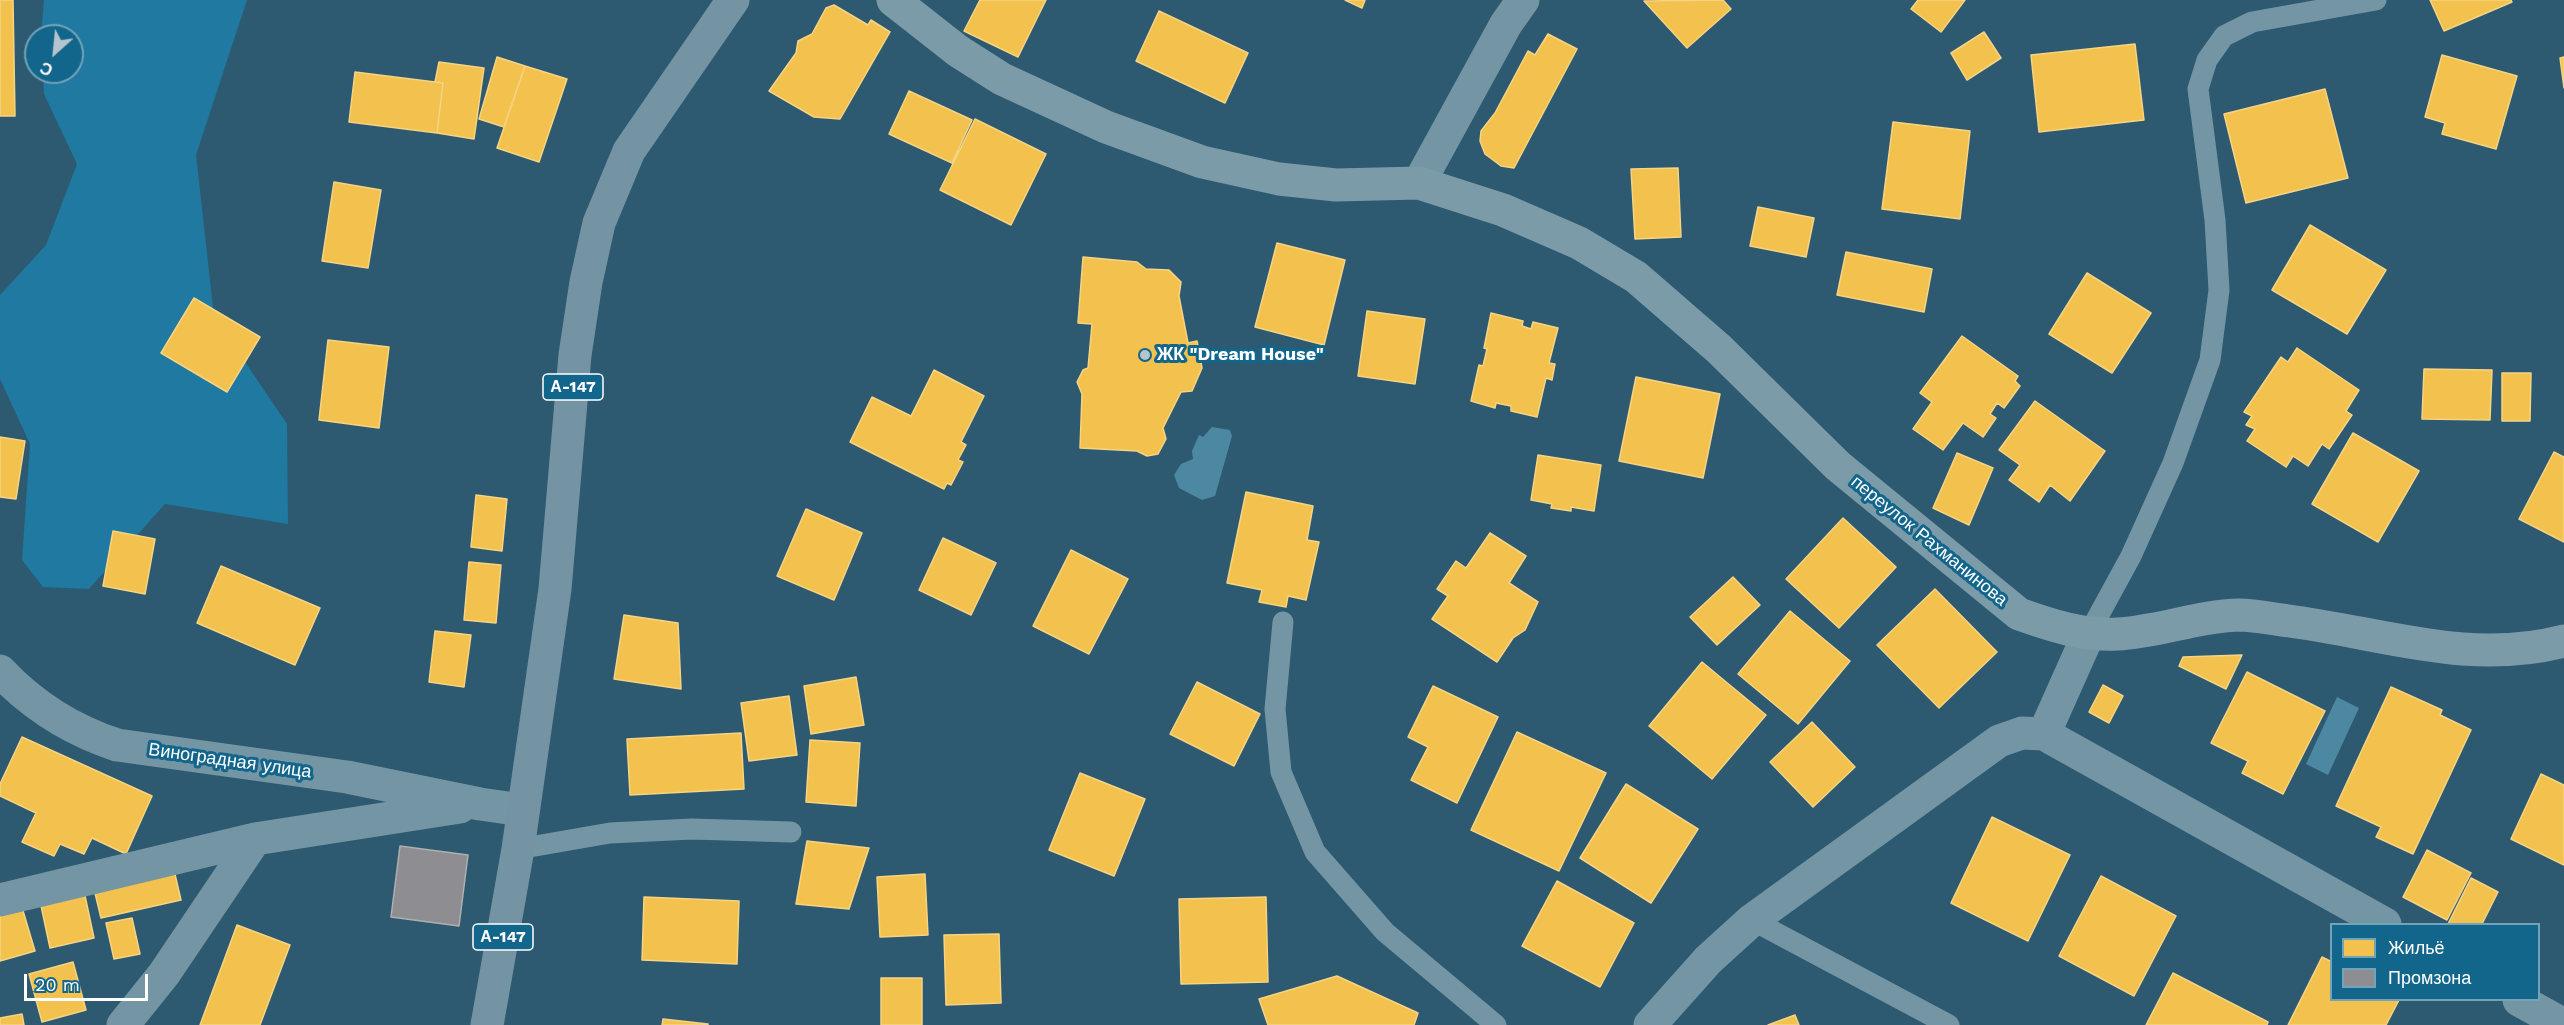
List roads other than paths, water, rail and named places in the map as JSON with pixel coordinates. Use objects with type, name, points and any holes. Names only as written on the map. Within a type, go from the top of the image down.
[{"type":"main road","name":"А-147","points":[[487,1025],[518,849],[555,589],[576,354],[586,282],[599,224],[629,151],[732,0]]},
{"type":"street","name":"переулок Рахманинова","points":[[893,0],[958,51],[1002,79],[1106,127],[1202,162],[1279,179],[1336,185],[1419,183],[1503,210],[1579,243],[1636,277],[1719,349],[1838,466],[1988,591],[2019,614],[2055,627],[2090,633],[2116,634],[2239,615],[2311,624],[2430,646],[2493,652],[2544,647],[2564,642]]},
{"type":"street","points":[[1419,183],[1506,24],[1523,0]]},
{"type":"street","points":[[2044,734],[2090,633]]},
{"type":"street","name":"Виноградная улица","points":[[0,671],[18,690],[61,722],[88,736],[117,745],[347,777],[480,804],[522,810]]},
{"type":"street","points":[[1650,1025],[1708,960],[1752,920],[1998,741],[2022,733],[2044,734],[2383,923]]},
{"type":"street","name":"Виноградная улица","points":[[0,900],[255,838],[480,804]]},
{"type":"street","points":[[123,1025],[164,974],[255,838]]},
{"type":"street","points":[[2522,1001],[2564,1025]]},
{"type":"lane","points":[[2090,633],[2131,556],[2173,463],[2210,360],[2219,290],[2215,220],[2198,89],[2207,60],[2224,36],[2252,22],[2376,0]]},
{"type":"lane","points":[[1283,622],[1275,709],[1281,772],[1314,852],[1384,932],[1496,1025]]},
{"type":"lane","points":[[518,849],[610,833],[692,829],[791,832]]},
{"type":"lane","points":[[1752,920],[1949,1025]]},
{"type":"place","name":"ЖК \"Dream House\"","points":[[1145,355]]}]
